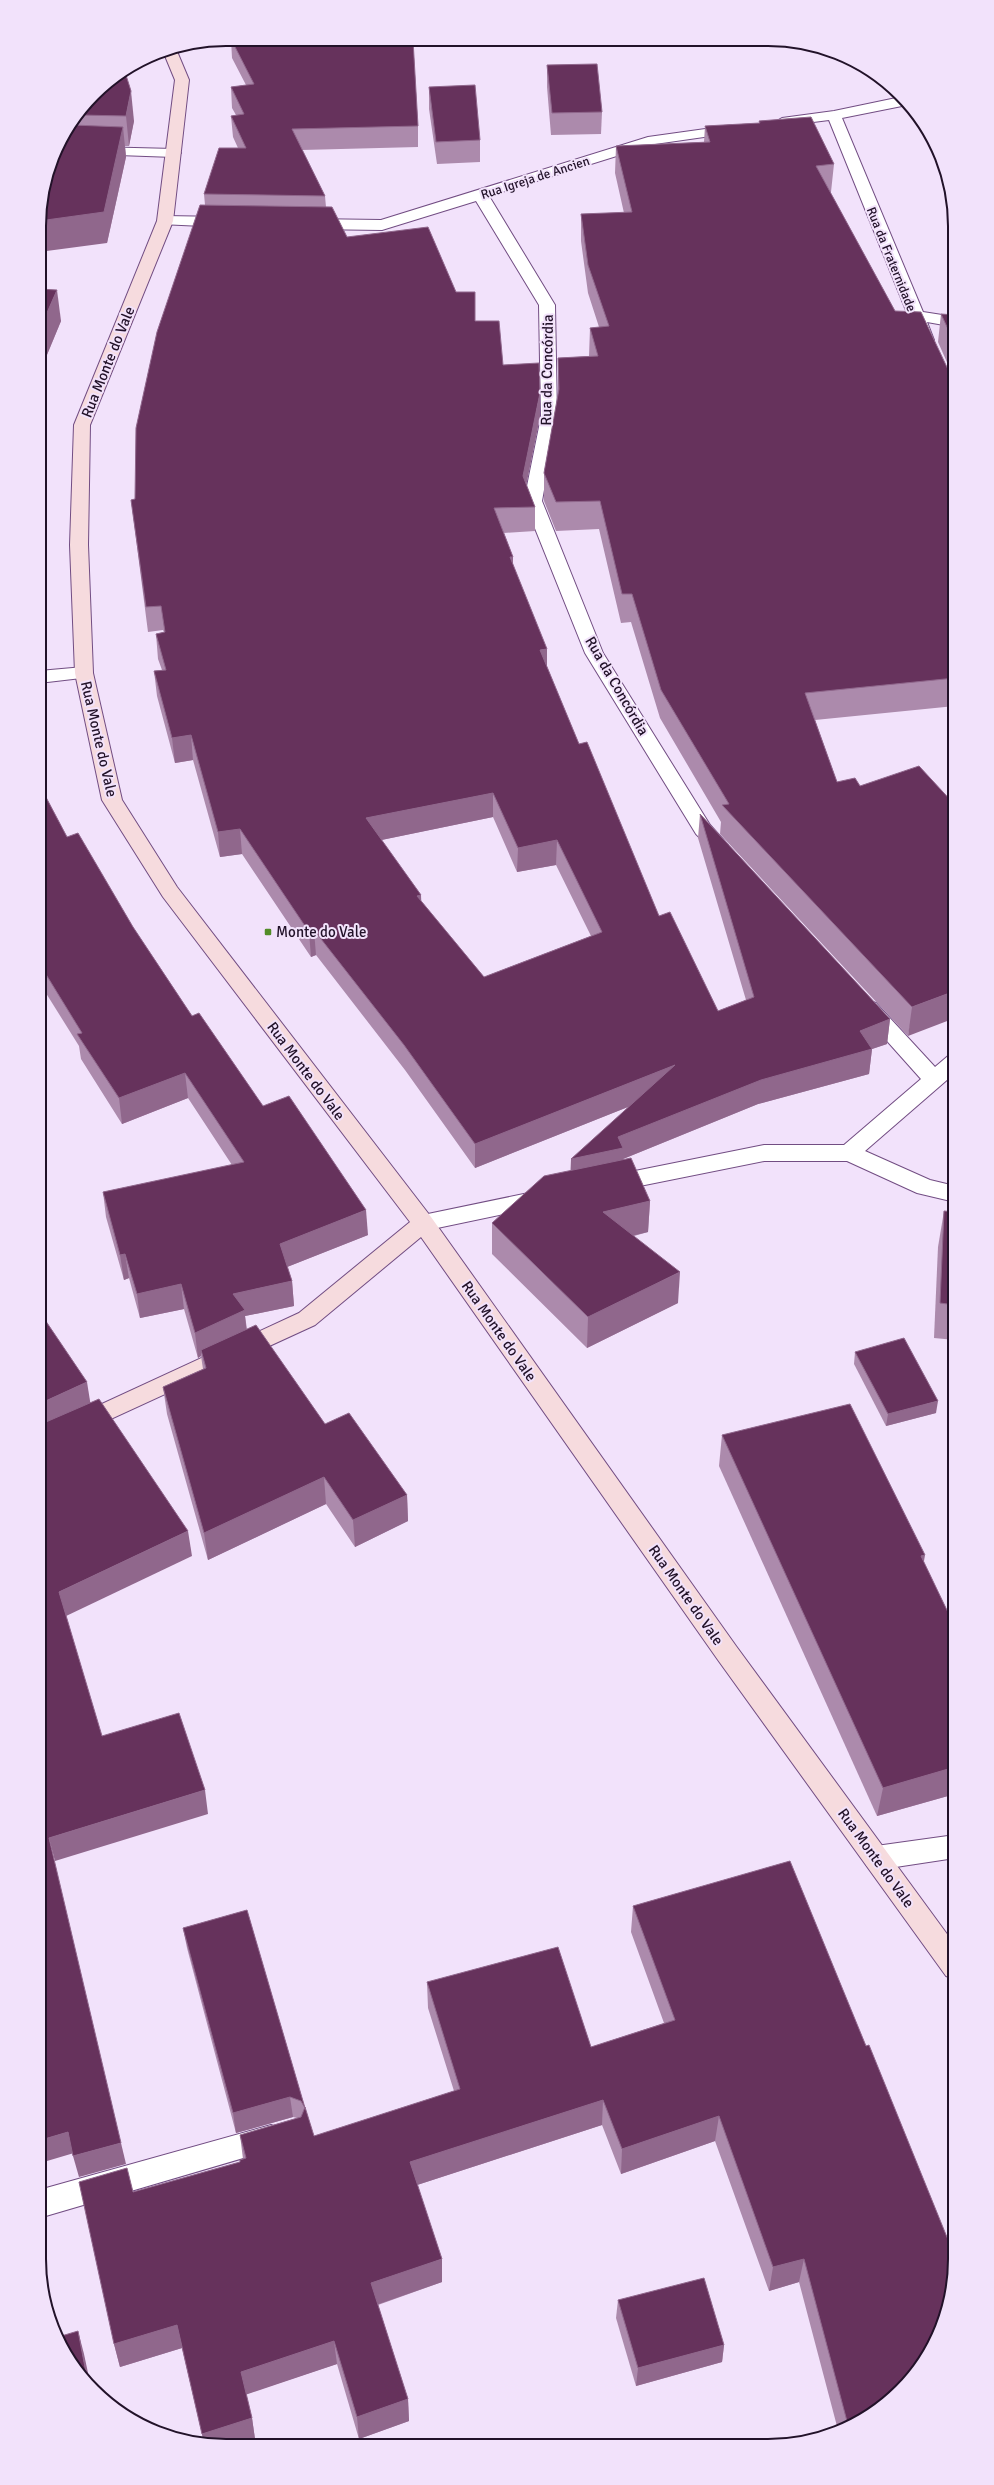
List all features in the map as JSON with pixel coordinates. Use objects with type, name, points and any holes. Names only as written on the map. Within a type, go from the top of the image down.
[{"type":"street","name":"Rua Monte do Vale","points":[[172,55],[182,80],[165,221],[82,425],[79,545],[84,673],[112,800],[170,892],[423,1223],[727,1653],[948,1957]]},
{"type":"street","points":[[771,124],[834,115],[898,102]]},
{"type":"street","name":"Rua da Fraternidade","points":[[834,115],[932,352]]},
{"type":"street","name":"Rua Igreja de Ancien","points":[[297,224],[382,226],[653,140],[748,127]]},
{"type":"street","points":[[80,151],[174,153]]},
{"type":"street","name":"Rua da Concórdia","points":[[480,195],[547,305],[549,417],[533,501],[594,653],[703,829],[730,858]]},
{"type":"street","points":[[165,221],[243,223]]},
{"type":"street","points":[[916,316],[948,321]]},
{"type":"street","points":[[46,676],[84,673]]},
{"type":"street","points":[[858,997],[933,1078]]},
{"type":"street","points":[[849,1153],[948,1066]]},
{"type":"street","points":[[594,1188],[764,1153],[849,1153],[925,1187],[948,1192]]},
{"type":"street","points":[[46,1440],[307,1319],[423,1223],[562,1194]]},
{"type":"street","points":[[876,1858],[948,1847]]},
{"type":"street","points":[[46,2202],[293,2131]]},
{"type":"building","points":[[235,46],[413,46],[418,126],[292,129],[325,196],[204,194],[219,148],[246,148],[231,116],[244,114],[231,87],[254,84]]},
{"type":"building","points":[[597,64],[602,112],[552,113],[547,65]]},
{"type":"building","points":[[126,76],[131,91],[126,116],[85,115],[107,91]]},
{"type":"building","points":[[475,85],[480,140],[436,142],[429,87]]},
{"type":"building","points":[[811,117],[834,164],[816,166],[895,311],[921,312],[948,369],[948,679],[805,693],[837,782],[855,778],[860,786],[919,766],[948,797],[948,994],[912,1007],[722,805],[729,804],[661,690],[632,594],[622,594],[600,501],[556,502],[544,473],[559,389],[558,358],[598,356],[590,328],[609,326],[588,265],[581,214],[632,212],[616,146],[710,142],[705,126],[760,123],[759,121]]},
{"type":"building","points":[[77,125],[123,127],[104,212],[46,220],[49,191],[52,180],[60,157]]},
{"type":"building","points":[[200,205],[332,207],[347,237],[428,227],[456,292],[475,292],[475,321],[499,321],[503,365],[539,363],[540,393],[523,476],[535,507],[494,508],[513,557],[510,557],[547,649],[540,650],[579,744],[587,742],[659,916],[670,912],[718,1011],[754,997],[700,814],[890,1019],[860,1031],[872,1049],[761,1080],[618,1137],[623,1148],[571,1159],[675,1065],[475,1144],[404,1045],[314,930],[309,932],[240,829],[218,832],[191,735],[172,738],[154,671],[166,670],[156,634],[165,632],[161,606],[146,607],[131,500],[135,499],[136,428],[157,332]],"holes":[[[493,793],[518,848],[557,840],[602,932],[484,977],[417,896],[421,895],[366,818]]]},
{"type":"building","points":[[46,289],[57,290],[46,315]]},
{"type":"building","points":[[941,314],[948,314],[948,329]]},
{"type":"building","points":[[46,797],[67,837],[78,833],[133,927],[192,1016],[199,1013],[263,1106],[289,1096],[366,1210],[280,1244],[292,1281],[233,1294],[245,1310],[195,1333],[181,1284],[137,1294],[125,1254],[120,1255],[103,1192],[244,1162],[185,1073],[119,1098],[77,1034],[82,1033],[46,974]]},
{"type":"building","points":[[631,1158],[650,1201],[603,1212],[680,1272],[588,1317],[492,1223],[544,1176]]},
{"type":"building","points":[[944,1211],[948,1211],[948,1304],[940,1303]]},
{"type":"building","points":[[46,1321],[87,1382],[46,1401]]},
{"type":"building","points":[[256,1325],[325,1424],[349,1413],[407,1495],[353,1520],[324,1477],[204,1533],[163,1387],[206,1368],[201,1350]]},
{"type":"building","points":[[904,1338],[938,1401],[888,1414],[855,1352]]},
{"type":"building","points":[[99,1399],[188,1531],[59,1592],[102,1736],[179,1713],[205,1790],[49,1838],[121,2143],[73,2156],[68,2132],[46,2139],[46,1422]]},
{"type":"building","points":[[850,1404],[925,1555],[921,1556],[948,1612],[948,1769],[883,1788],[722,1435]]},
{"type":"building","points":[[790,1861],[866,2046],[869,2045],[948,2240],[948,2270],[942,2305],[934,2328],[924,2349],[903,2378],[887,2394],[868,2409],[847,2420],[804,2259],[773,2267],[719,2116],[622,2149],[603,2100],[410,2162],[442,2259],[371,2283],[408,2399],[357,2417],[334,2341],[241,2372],[252,2418],[202,2434],[177,2325],[114,2344],[79,2182],[127,2168],[133,2192],[240,2162],[240,2160],[246,2158],[240,2135],[301,2117],[305,2107],[314,2136],[460,2089],[427,1982],[558,1947],[591,2047],[675,2020],[633,1906]]},
{"type":"building","points":[[247,1910],[305,2108],[301,2101],[290,2097],[233,2113],[183,1928]]},
{"type":"building","points":[[704,2278],[724,2345],[638,2368],[618,2300]]},
{"type":"building","points":[[78,2331],[86,2371],[76,2359],[64,2335]]},
{"type":"place","name":"Monte do Vale","points":[[268,932]]}]
